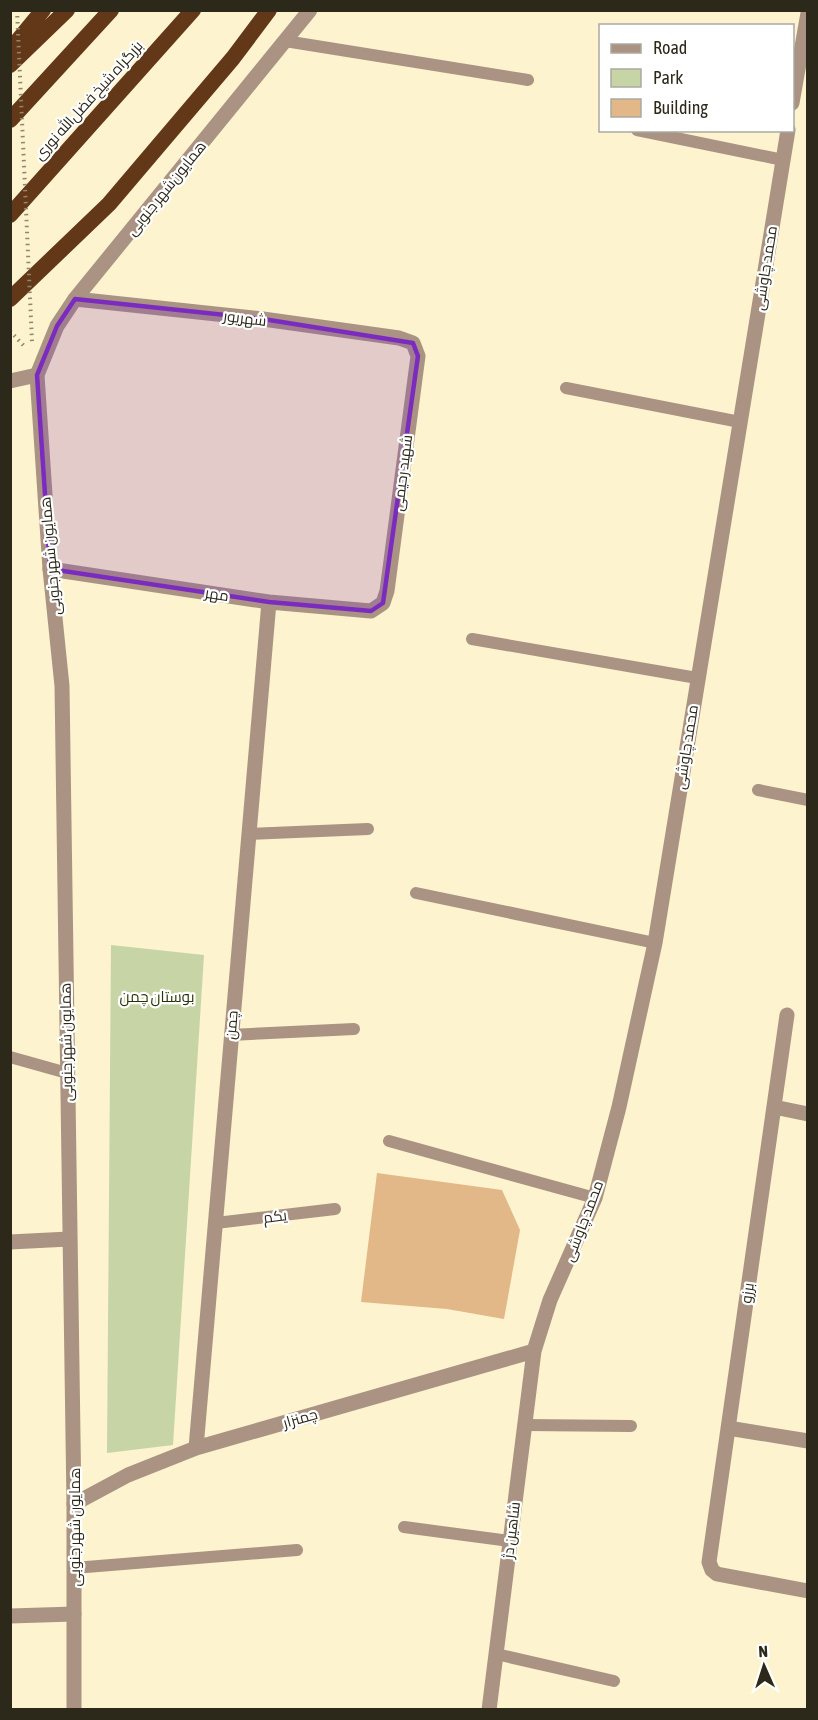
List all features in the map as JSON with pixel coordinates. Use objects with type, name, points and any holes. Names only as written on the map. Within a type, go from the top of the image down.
[{"type":"highway","points":[[10,50],[43,10]]},
{"type":"highway","points":[[10,65],[67,10]]},
{"type":"highway","points":[[10,120],[111,10]]},
{"type":"highway","name":"بزرگراه شیخ فضل‌الله نوری","points":[[10,215],[193,10]]},
{"type":"highway","points":[[10,299],[109,204],[233,58],[269,10]]},
{"type":"street","name":"همایون‌شهر جنوبی","points":[[37,375],[57,326],[75,299],[310,10]]},
{"type":"street","points":[[794,92],[807,14]]},
{"type":"street","name":"محمد چاوشی","points":[[534,1351],[550,1300],[595,1198],[619,1107],[655,942],[788,132]]},
{"type":"street","name":"شهریور","points":[[75,299],[262,319],[399,338],[413,343]]},
{"type":"street","name":"شهید رحیمی","points":[[383,603],[387,591],[418,356],[413,343]]},
{"type":"street","points":[[10,381],[37,375]]},
{"type":"street","name":"همایون‌ شهر جنوبی","points":[[37,375],[50,569],[62,686],[74,1504],[74,1710]]},
{"type":"street","name":"مهر","points":[[50,569],[268,602],[372,611],[383,603]]},
{"type":"street","name":"چمن","points":[[196,1448],[268,602]]},
{"type":"street","name":"برزو","points":[[787,1015],[709,1562],[712,1570],[807,1591]]},
{"type":"street","points":[[774,1107],[807,1114]]},
{"type":"street","points":[[10,1242],[69,1239]]},
{"type":"street","name":"شاهین دژ","points":[[489,1710],[534,1351]]},
{"type":"street","name":"چمنزار","points":[[74,1504],[128,1475],[196,1448],[534,1351]]},
{"type":"street","points":[[728,1428],[807,1441]]},
{"type":"street","points":[[10,1616],[74,1614]]},
{"type":"lane","points":[[285,41],[528,80]]},
{"type":"lane","points":[[647,132],[783,160]]},
{"type":"lane","points":[[566,388],[740,422]]},
{"type":"lane","points":[[472,639],[697,678]]},
{"type":"lane","points":[[758,790],[807,800]]},
{"type":"lane","points":[[248,834],[368,829]]},
{"type":"lane","points":[[416,893],[655,942]]},
{"type":"lane","points":[[230,1035],[354,1029]]},
{"type":"lane","points":[[10,1057],[67,1073]]},
{"type":"lane","points":[[389,1141],[595,1198]]},
{"type":"lane","name":"یکم","points":[[216,1223],[334,1209]]},
{"type":"lane","points":[[525,1425],[631,1426]]},
{"type":"lane","points":[[404,1527],[510,1541]]},
{"type":"lane","points":[[74,1568],[297,1550]]},
{"type":"lane","points":[[496,1654],[614,1681]]},
{"type":"path","points":[[17,10],[32,342]]},
{"type":"path","points":[[10,331],[26,348]]},
{"type":"highlighted area","points":[[75,299],[263,319],[413,343],[418,356],[383,603],[371,611],[269,602],[50,569],[37,375],[57,326]]},
{"type":"green space","name":"بوستان چمن","points":[[111,945],[204,955],[173,1445],[107,1453]]},
{"type":"building","points":[[377,1173],[502,1190],[520,1230],[504,1319],[447,1309],[361,1302]]}]
